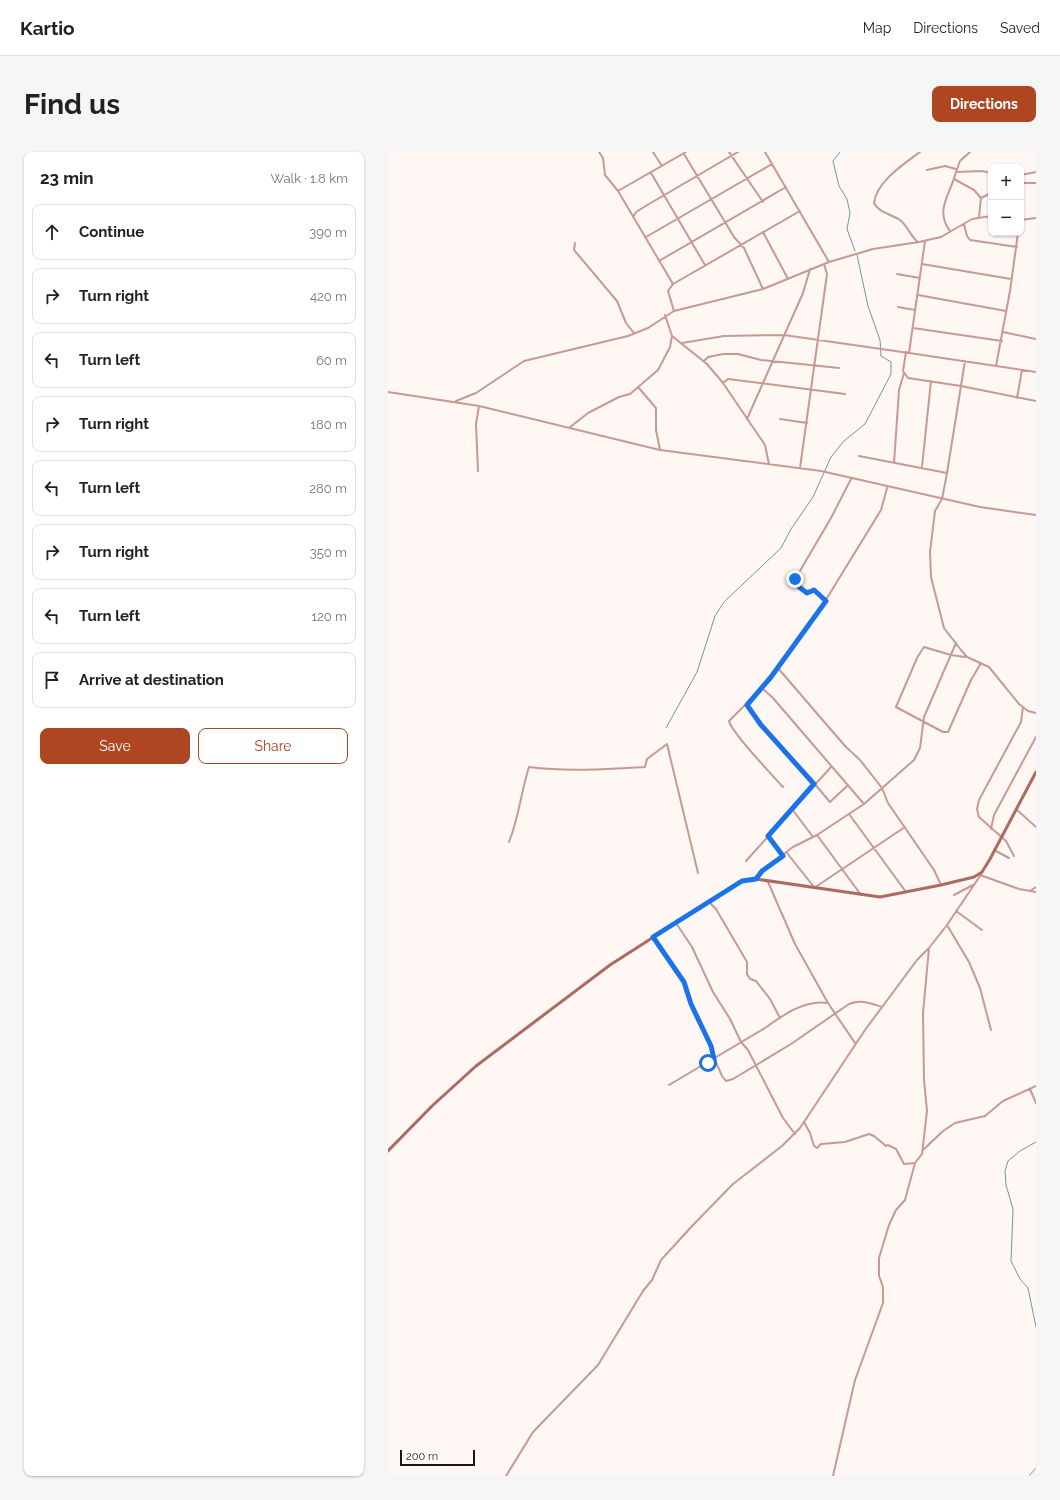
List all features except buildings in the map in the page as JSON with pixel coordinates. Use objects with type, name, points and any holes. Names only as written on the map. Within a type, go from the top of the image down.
[{"type":"street","points":[[599,152],[603,158],[605,175],[618,191],[673,284]]},
{"type":"street","points":[[653,152],[662,166]]},
{"type":"street","points":[[729,152],[763,202]]},
{"type":"street","points":[[633,217],[636,212],[738,152]]},
{"type":"street","points":[[765,152],[829,262]]},
{"type":"street","points":[[919,242],[912,237],[900,220],[882,212],[874,202],[890,176],[904,163],[920,152]]},
{"type":"street","points":[[950,231],[943,217],[947,195],[960,161],[970,152]]},
{"type":"street","points":[[618,191],[685,153],[725,222],[749,257],[763,289]]},
{"type":"street","points":[[646,237],[772,164]]},
{"type":"street","points":[[927,170],[945,166],[956,170],[988,172]]},
{"type":"street","points":[[1024,174],[1036,172]]},
{"type":"street","points":[[651,173],[705,265]]},
{"type":"street","points":[[954,179],[974,190],[981,198],[979,217]]},
{"type":"street","points":[[1024,183],[1036,183]]},
{"type":"street","points":[[659,261],[786,188]]},
{"type":"street","points":[[981,198],[988,194]]},
{"type":"street","points":[[674,311],[668,290],[673,284],[800,211]]},
{"type":"street","points":[[454,401],[476,393],[524,361],[634,334],[648,328],[665,315],[674,311],[763,289],[829,262],[873,249],[925,241],[941,236],[979,217],[988,216]]},
{"type":"street","points":[[1024,220],[1036,218]]},
{"type":"street","points":[[964,224],[967,236],[970,240],[1017,248]]},
{"type":"street","points":[[763,232],[788,279]]},
{"type":"street","points":[[996,366],[1002,342],[1018,236]]},
{"type":"street","points":[[894,463],[899,390],[913,328],[925,241]]},
{"type":"street","points":[[575,243],[574,250],[617,301],[626,323],[634,334]]},
{"type":"street","points":[[800,468],[827,274],[824,264]]},
{"type":"street","points":[[922,264],[1011,280]]},
{"type":"street","points":[[747,419],[804,293],[810,269]]},
{"type":"street","points":[[897,274],[920,278]]},
{"type":"street","points":[[918,295],[1006,311]]},
{"type":"street","points":[[898,307],[915,310]]},
{"type":"street","points":[[569,428],[588,413],[619,397],[626,396],[661,367],[671,345],[672,336],[665,315]]},
{"type":"street","points":[[913,328],[1002,342]]},
{"type":"street","points":[[1003,332],[1036,339]]},
{"type":"street","points":[[682,343],[724,336],[784,335],[1036,372]]},
{"type":"street","points":[[672,336],[698,358],[704,361],[723,383],[766,445],[769,464]]},
{"type":"street","points":[[704,361],[708,357],[723,354],[839,368]]},
{"type":"street","points":[[965,361],[948,473],[942,499],[935,511],[930,552],[931,576],[944,628],[967,657]]},
{"type":"street","points":[[1017,398],[1022,370]]},
{"type":"street","points":[[904,373],[908,378],[961,386],[1036,401]]},
{"type":"street","points":[[723,383],[728,379],[845,394]]},
{"type":"street","points":[[922,467],[931,381]]},
{"type":"street","points":[[638,387],[656,408],[656,430],[660,450]]},
{"type":"street","points":[[388,392],[479,406],[660,450],[821,471],[888,488],[980,508],[1036,515]]},
{"type":"street","points":[[478,471],[476,424],[479,406]]},
{"type":"street","points":[[780,419],[807,423]]},
{"type":"street","points":[[859,456],[948,473]]},
{"type":"street","points":[[826,601],[814,590],[807,593],[803,591],[794,581],[831,518],[851,479]]},
{"type":"street","points":[[783,788],[745,745],[729,723],[729,720],[747,705],[762,688],[826,601],[881,510],[888,488]]},
{"type":"street","points":[[756,879],[762,871],[787,853],[864,804],[906,768],[918,754],[922,740],[924,717],[936,685],[956,643]]},
{"type":"street","points":[[981,663],[971,680],[948,732],[943,732],[896,708],[895,705],[923,648],[928,648],[951,655],[967,657],[981,663],[993,671],[1023,707],[1036,713]]},
{"type":"street","points":[[777,667],[845,746],[860,760],[882,788],[888,803],[934,870],[941,886]]},
{"type":"street","points":[[762,688],[773,698],[864,804]]},
{"type":"street","points":[[747,705],[761,725],[830,802],[847,786]]},
{"type":"street","points":[[1014,856],[1001,837],[979,817],[977,813],[979,800],[1021,722],[1023,707]]},
{"type":"street","points":[[991,829],[994,815],[1036,737]]},
{"type":"street","points":[[509,842],[516,825],[522,790],[529,767],[556,771],[578,771],[645,767],[647,758],[667,744],[698,873]]},
{"type":"street","points":[[746,861],[814,784],[831,767]]},
{"type":"street","points":[[506,1476],[533,1432],[598,1365],[643,1291],[652,1280],[661,1260],[733,1184],[782,1146],[804,1122],[856,1043],[882,1007],[917,960],[929,948],[947,925],[981,873],[1036,772]]},
{"type":"street","points":[[792,809],[813,837]]},
{"type":"street","points":[[1016,809],[1036,827]]},
{"type":"street","points":[[849,814],[906,892]]},
{"type":"street","points":[[814,888],[905,827]]},
{"type":"street","points":[[817,834],[844,869],[861,896]]},
{"type":"street","points":[[768,836],[783,856]]},
{"type":"street","points":[[994,850],[1009,858]]},
{"type":"street","points":[[787,853],[814,888]]},
{"type":"street","points":[[388,1151],[432,1106],[476,1066],[610,965],[742,881],[756,879],[861,896],[880,897],[941,886],[974,877],[981,873]]},
{"type":"street","points":[[981,873],[1013,887],[1036,892]]},
{"type":"street","points":[[768,882],[795,944],[835,1015],[856,1043]]},
{"type":"street","points":[[954,895],[974,884]]},
{"type":"street","points":[[1030,891],[1036,887]]},
{"type":"street","points":[[709,901],[716,909],[747,962],[747,974],[750,979],[756,981],[770,999],[780,1018]]},
{"type":"street","points":[[956,911],[982,930]]},
{"type":"street","points":[[676,922],[692,947],[713,992],[730,1019],[741,1042],[748,1050],[783,1118],[794,1134]]},
{"type":"street","points":[[947,925],[969,962],[980,988],[991,1030]]},
{"type":"street","points":[[653,937],[684,982],[691,1004],[711,1046],[714,1059],[726,1081],[729,1081],[756,1065],[835,1015],[849,1004],[859,1001],[882,1007]]},
{"type":"street","points":[[833,1476],[855,1380],[884,1303],[883,1287],[879,1276],[879,1258],[889,1225],[896,1210],[905,1200],[915,1163],[921,1156],[927,1111],[924,1080],[923,1013],[929,948]]},
{"type":"street","points":[[669,1085],[780,1018],[807,1004],[818,1001],[828,1003]]},
{"type":"street","points":[[922,1150],[943,1131],[955,1123],[985,1116],[1003,1101],[1036,1086]]},
{"type":"street","points":[[1030,1089],[1036,1103]]},
{"type":"street","points":[[804,1122],[814,1146],[817,1148],[821,1144],[845,1142],[868,1134],[874,1136],[886,1146],[888,1145],[895,1148],[904,1164],[915,1163]]},
{"type":"waterway","points":[[840,152],[833,161],[839,186],[847,199],[850,213],[847,229],[855,251]]},
{"type":"waterway","points":[[666,728],[697,672],[715,616],[724,602],[781,548],[791,529],[813,497],[831,457],[844,441],[865,424],[891,374],[891,362],[881,356],[880,340],[868,306],[857,255]]},
{"type":"waterway","points":[[1036,1142],[1020,1151],[1008,1161],[1005,1171],[1006,1185],[1013,1209],[1011,1261],[1020,1279],[1028,1288],[1036,1327]]},
{"type":"waterway","points":[[1029,1476],[1036,1468]]},
{"type":"route","points":[[708,1063],[714,1059],[711,1046],[690,1002],[689,993],[679,973],[661,951],[653,937],[742,881],[756,879],[772,862],[783,856],[768,836],[814,784],[761,725],[747,705],[771,677],[826,601],[812,589],[807,593],[803,591],[794,583],[795,579]]}]
